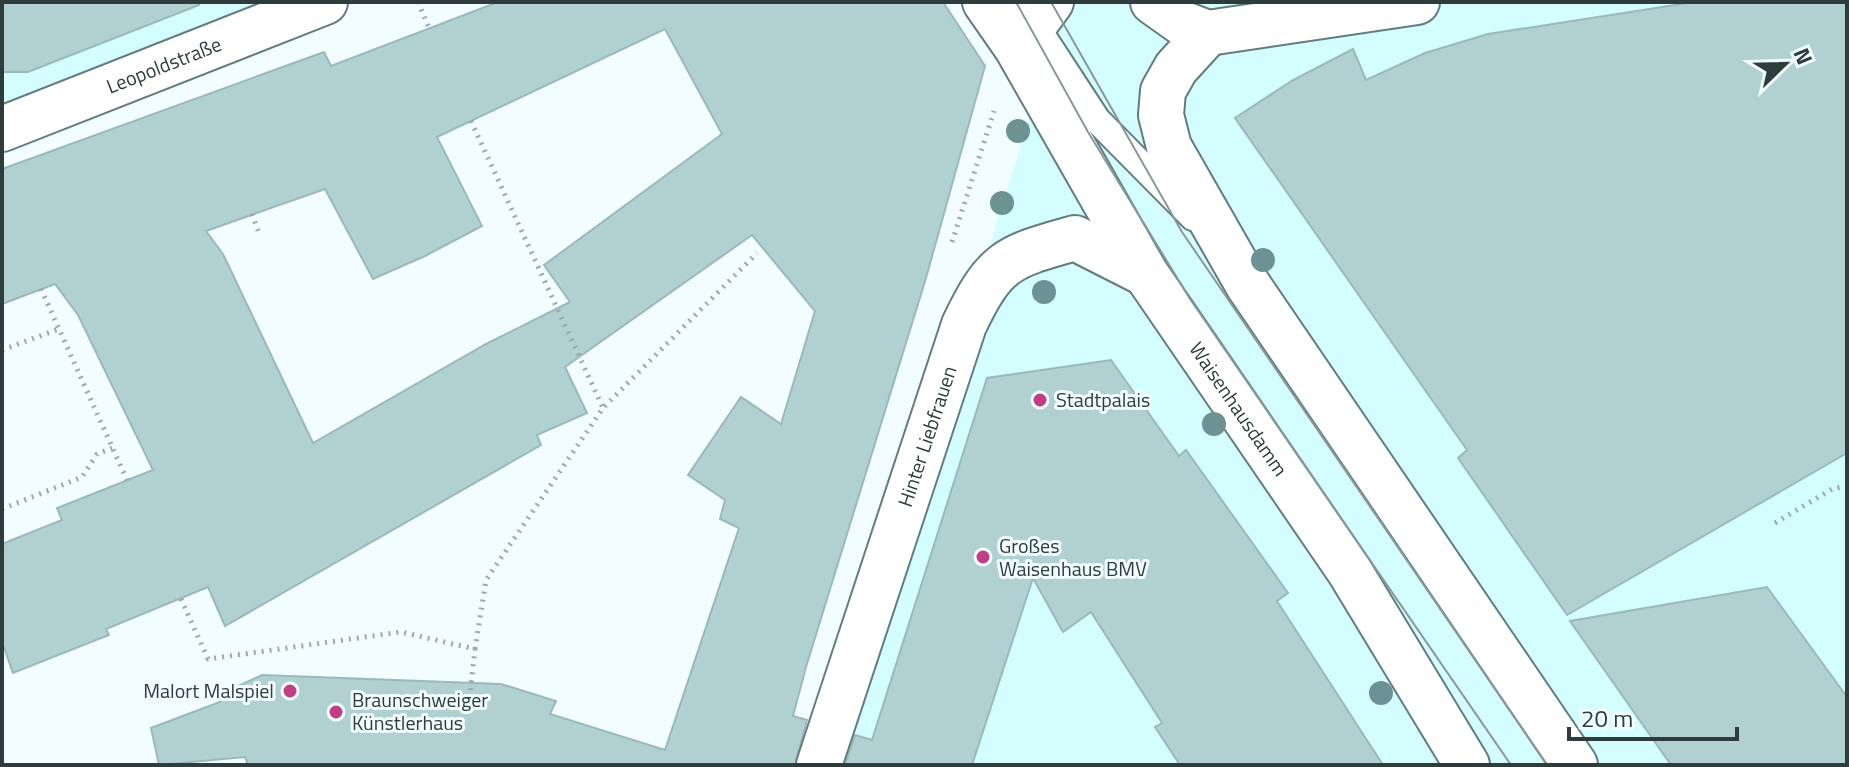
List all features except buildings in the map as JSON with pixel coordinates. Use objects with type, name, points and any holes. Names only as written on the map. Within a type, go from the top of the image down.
[{"type":"street","name":"Leopoldstraße","points":[[2,129],[325,2]]},
{"type":"street","name":"Waisenhausdamm","points":[[985,2],[1030,19],[1146,274],[1350,572],[1467,765]]},
{"type":"street","points":[[1153,2],[1184,24],[1208,33],[1417,2]]},
{"type":"street","points":[[1208,33],[1163,91],[1161,115],[1169,147],[1230,254],[1575,765]]},
{"type":"street","name":"Hinter Liebfrauen","points":[[819,765],[964,325],[985,281],[1020,254],[1075,238],[1146,274]]},
{"type":"lane","points":[[1030,19],[1097,120],[1230,254]]},
{"type":"path","points":[[418,2],[429,28]]},
{"type":"path","points":[[471,121],[603,408]]},
{"type":"path","points":[[252,214],[260,236]]},
{"type":"path","points":[[469,703],[486,580],[603,408],[757,253]]},
{"type":"path","points":[[41,289],[127,480]]},
{"type":"path","points":[[2,350],[59,329]]},
{"type":"path","points":[[2,509],[82,477],[97,454],[112,448]]},
{"type":"path","points":[[1775,523],[1832,489],[1847,486]]},
{"type":"path","points":[[181,599],[208,659],[401,632],[475,649]]},
{"type":"shaded area","points":[[2,2],[267,2],[2,107]]},
{"type":"shaded area","points":[[964,2],[1847,2],[1847,765],[827,765],[1033,107]]},
{"type":"tram line","points":[[1016,2],[1088,132],[1190,299],[1511,765]]},
{"type":"tram line","points":[[1051,2],[1182,232],[1547,765]]},
{"type":"place","name":"Stadtpalais","points":[[1040,400]]},
{"type":"place","name":"Großes Waisenhaus BMV","points":[[983,557]]},
{"type":"place","name":"Malort Malspiel","points":[[290,691]]},
{"type":"place","name":"Braunschweiger Künstlerhaus","points":[[336,712]]}]
